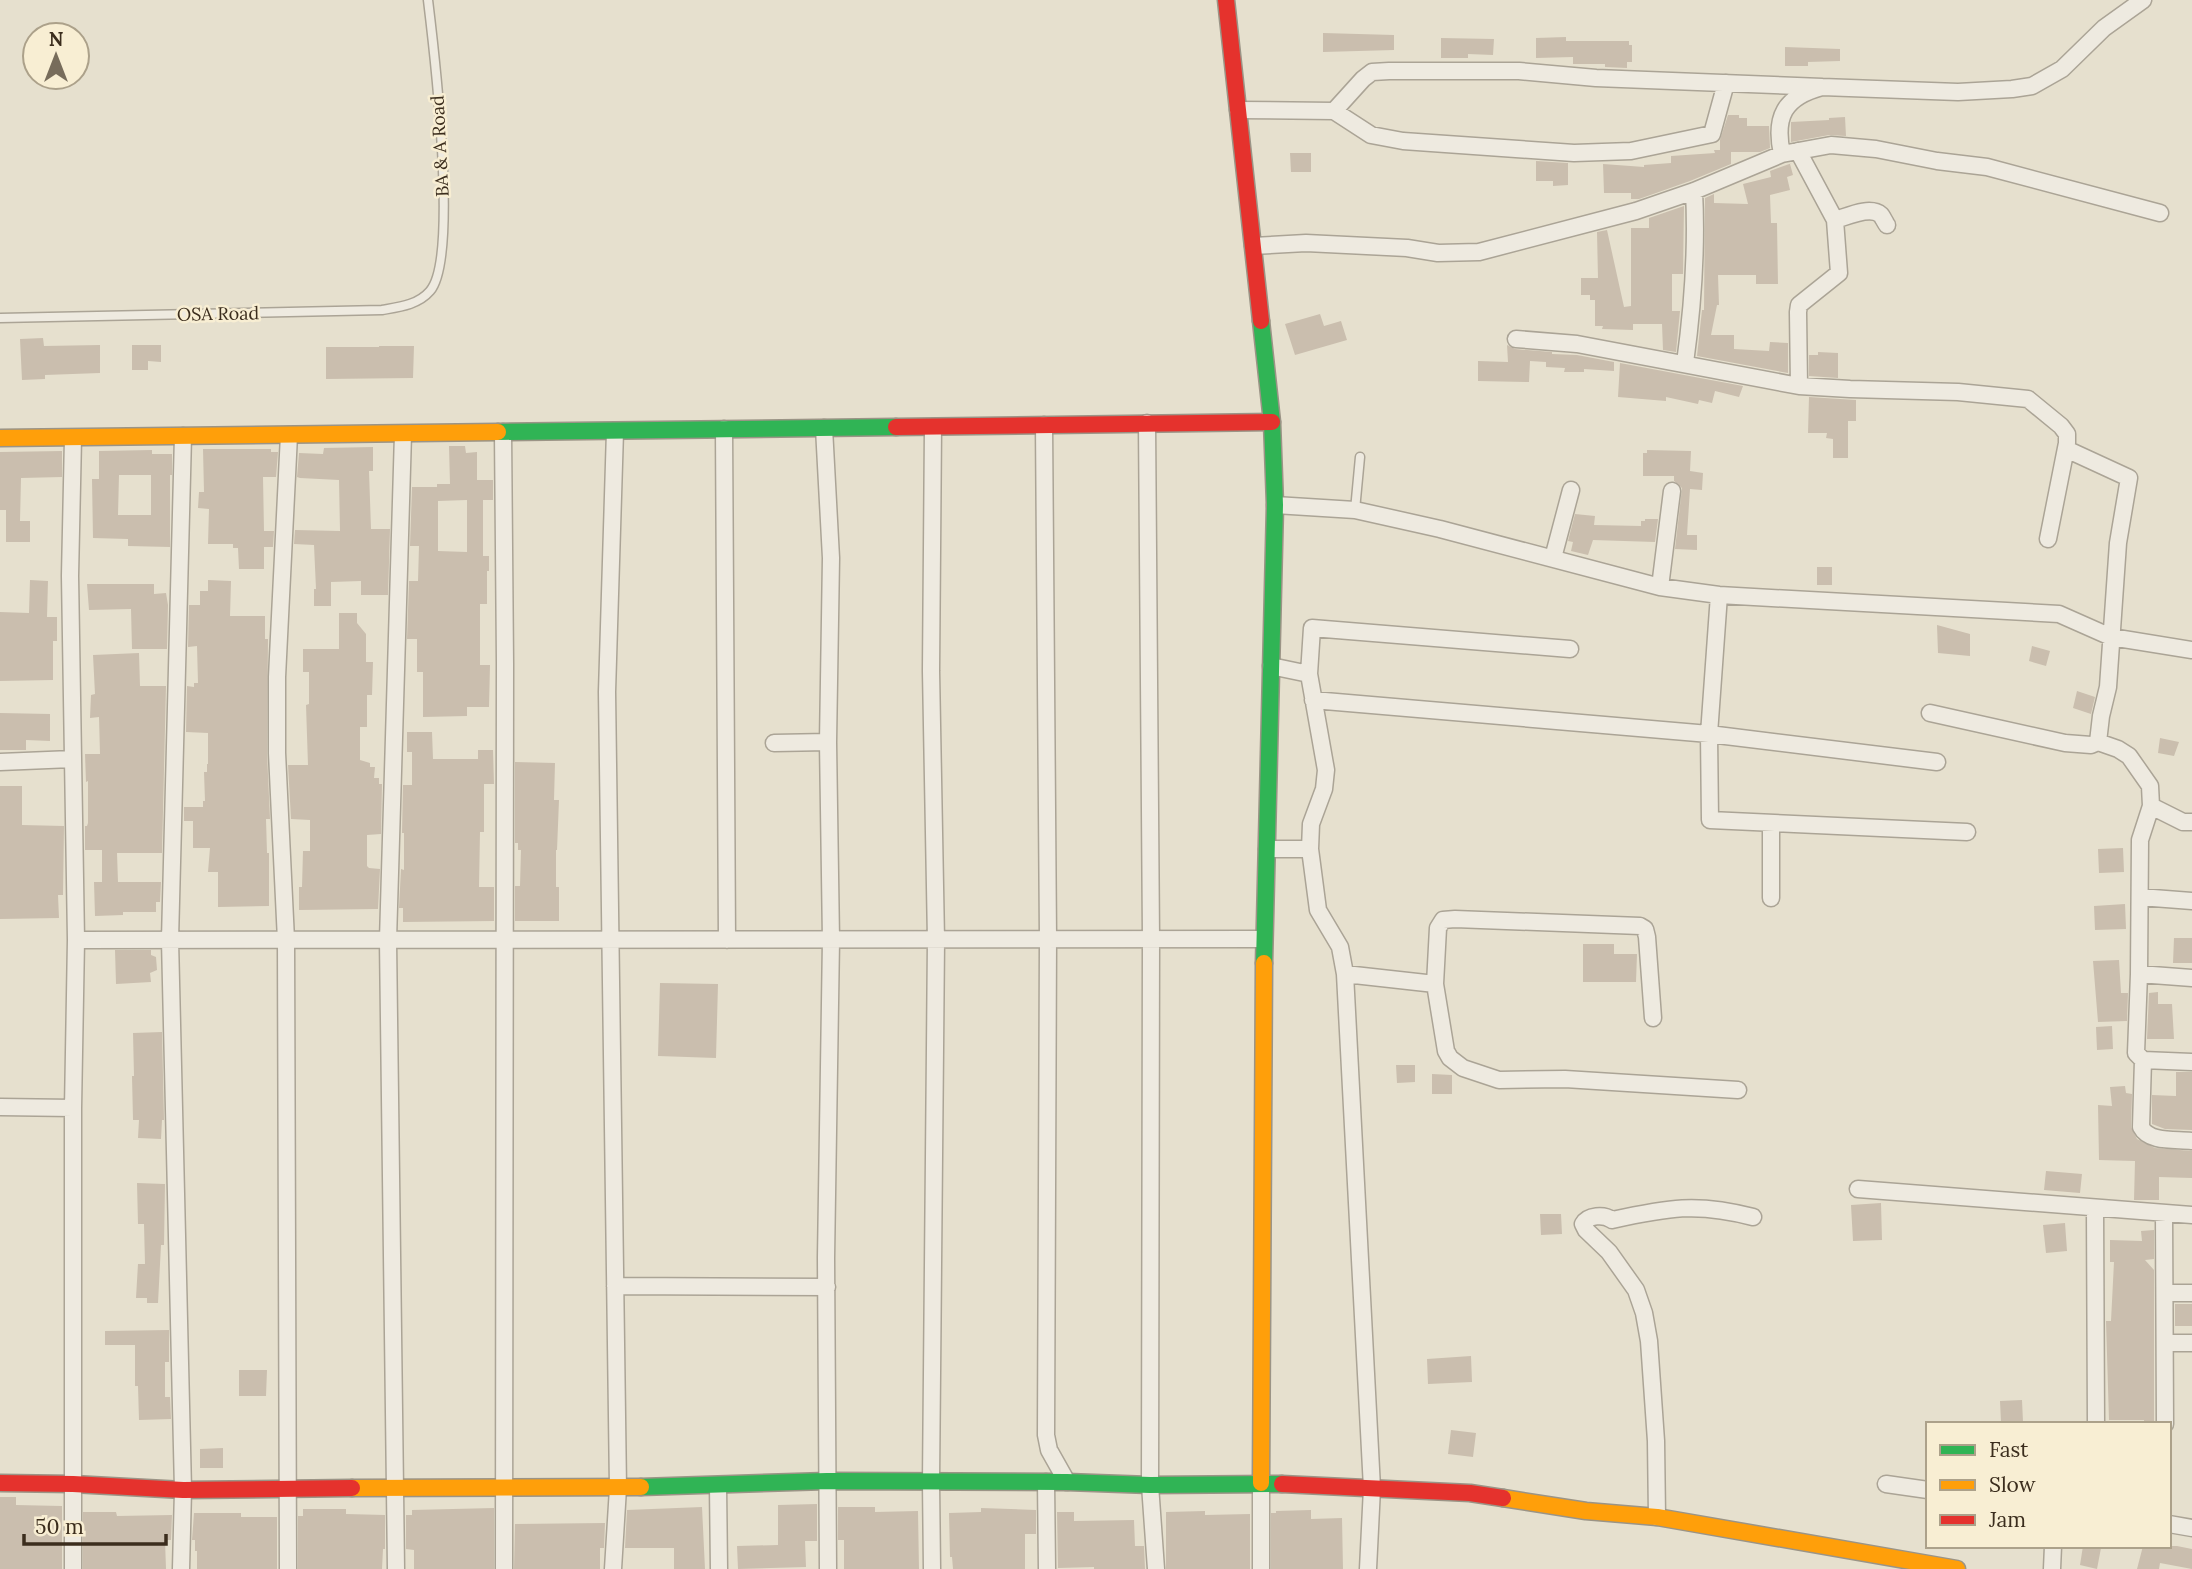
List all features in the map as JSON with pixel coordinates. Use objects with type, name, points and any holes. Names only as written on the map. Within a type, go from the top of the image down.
[{"type":"street","points":[[1226,0],[1272,422],[1275,505],[1264,939],[1261,1569]]},
{"type":"street","points":[[1334,111],[1372,72],[1519,71],[1596,78],[1958,92],[2012,89],[2032,86],[2062,69],[2105,29],[2143,0]]},
{"type":"street","points":[[1238,110],[1334,111],[1371,135],[1404,141],[1574,153],[1631,151],[1712,134],[1726,83]]},
{"type":"street","points":[[1799,386],[1799,305],[1839,273],[1835,220],[1778,135],[1782,113],[1803,92],[1822,87]]},
{"type":"street","points":[[1253,246],[1306,243],[1407,248],[1438,253],[1479,252],[1636,211],[1790,152],[1831,145],[1987,167],[2160,213]]},
{"type":"street","points":[[1685,363],[1693,305],[1696,252],[1694,191]]},
{"type":"street","points":[[1835,220],[1859,213],[1875,212],[1881,215],[1887,225]]},
{"type":"street","points":[[1516,339],[1577,344],[1799,386],[1958,392],[2028,399],[2067,434],[2048,539]]},
{"type":"street","points":[[0,438],[1272,422]]},
{"type":"street","points":[[1147,423],[1151,939],[1150,1485],[1156,1569]]},
{"type":"street","points":[[1044,425],[1048,939],[1046,1435],[1049,1450],[1067,1482]]},
{"type":"street","points":[[932,1569],[936,940],[931,671],[933,426]]},
{"type":"street","points":[[824,428],[831,558],[828,742],[831,940],[826,1258],[828,1569]]},
{"type":"street","points":[[724,429],[727,940]]},
{"type":"street","points":[[613,1569],[618,1488],[607,692],[615,431]]},
{"type":"street","points":[[503,432],[504,1569]]},
{"type":"street","points":[[396,1569],[388,940],[403,434]]},
{"type":"street","points":[[288,1569],[286,940],[276,677],[289,435]]},
{"type":"street","points":[[181,1569],[183,1490],[170,940],[183,436]]},
{"type":"street","points":[[73,438],[70,576],[76,940],[73,1108],[73,1569]]},
{"type":"street","points":[[2066,449],[2129,478],[2118,543],[2108,687],[2098,742]]},
{"type":"street","points":[[1553,558],[1571,490]]},
{"type":"street","points":[[1660,587],[1672,491]]},
{"type":"street","points":[[1275,505],[1355,510],[1440,529],[1660,587],[1719,595],[2059,614],[2111,637],[2192,650]]},
{"type":"street","points":[[1719,595],[1709,734],[1710,820],[1967,832]]},
{"type":"street","points":[[1368,1569],[1372,1488],[1345,974],[1340,947],[1318,910],[1310,849],[1311,824],[1324,789],[1326,770],[1309,674],[1312,628],[1570,649]]},
{"type":"street","points":[[1271,666],[1309,674]]},
{"type":"street","points":[[1313,700],[1709,734],[1937,762]]},
{"type":"street","points":[[1930,713],[2064,743],[2091,745],[2098,742],[2129,756],[2150,786],[2151,806],[2140,840],[2136,1053],[2143,1060],[2192,1062]]},
{"type":"street","points":[[774,743],[828,742]]},
{"type":"street","points":[[0,762],[72,759]]},
{"type":"street","points":[[2151,806],[2183,822],[2192,822]]},
{"type":"street","points":[[1771,823],[1771,898]]},
{"type":"street","points":[[1267,849],[1310,849]]},
{"type":"street","points":[[2140,897],[2192,901]]},
{"type":"street","points":[[1653,1018],[1647,937],[1645,929],[1640,926],[1455,919],[1443,920],[1438,928],[1435,985],[1446,1051],[1450,1058],[1463,1068],[1499,1080],[1565,1079],[1738,1090]]},
{"type":"street","points":[[76,940],[1264,939]]},
{"type":"street","points":[[1345,974],[1435,985]]},
{"type":"street","points":[[2139,974],[2192,978]]},
{"type":"street","points":[[2143,1060],[2143,1132],[2150,1137],[2192,1141]]},
{"type":"street","points":[[0,1107],[73,1108]]},
{"type":"street","points":[[1858,1189],[2192,1215]]},
{"type":"street","points":[[1657,1517],[1656,1441],[1649,1341],[1644,1313],[1636,1290],[1583,1224],[1586,1219],[1592,1217],[1608,1217],[1612,1220],[1660,1210],[1707,1207],[1754,1217]]},
{"type":"street","points":[[2095,1208],[2096,1422]]},
{"type":"street","points":[[2164,1213],[2165,1422]]},
{"type":"street","points":[[1608,1252],[1613,1230],[1612,1220]]},
{"type":"street","points":[[615,1286],[827,1287]]},
{"type":"street","points":[[2165,1293],[2192,1293]]},
{"type":"street","points":[[2165,1343],[2192,1343]]},
{"type":"street","points":[[0,1483],[183,1490],[618,1488],[827,1480],[1150,1485],[1261,1483],[1470,1493],[1586,1511],[1657,1517],[1864,1561],[1956,1569]]},
{"type":"street","points":[[1046,1482],[1047,1569]]},
{"type":"street","points":[[1886,1484],[1926,1490]]},
{"type":"street","points":[[718,1486],[719,1569]]},
{"type":"street","points":[[2171,1524],[2192,1528]]},
{"type":"street","points":[[2052,1569],[2053,1548]]},
{"type":"lane","name":"BA & A Road","points":[[428,0],[436,63],[444,231],[440,270],[431,290]]},
{"type":"lane","name":"OSA Road","points":[[0,318],[382,310],[409,305],[431,290]]},
{"type":"lane","points":[[1355,510],[1360,457]]},
{"type":"building","points":[[1323,33],[1394,35],[1394,50],[1323,52]]},
{"type":"building","points":[[1566,37],[1566,41],[1629,41],[1629,45],[1632,45],[1632,62],[1627,62],[1627,68],[1605,67],[1605,64],[1573,64],[1573,57],[1536,58],[1536,38]]},
{"type":"building","points":[[1441,38],[1494,39],[1493,55],[1468,54],[1468,58],[1441,58]]},
{"type":"building","points":[[1785,47],[1840,49],[1840,61],[1785,66]]},
{"type":"building","points":[[1728,115],[1747,118],[1747,126],[1769,126],[1770,148],[1760,152],[1731,152],[1731,164],[1639,199],[1631,199],[1631,193],[1604,193],[1603,164],[1644,167],[1671,163],[1671,156],[1715,153],[1714,150],[1720,150],[1720,140]]},
{"type":"building","points":[[1845,117],[1846,136],[1829,135],[1791,142],[1791,122]]},
{"type":"building","points":[[1290,153],[1311,153],[1311,172],[1291,172]]},
{"type":"building","points":[[1536,161],[1568,163],[1568,185],[1553,186],[1553,181],[1536,181]]},
{"type":"building","points":[[1792,163],[1793,175],[1787,177],[1790,190],[1770,195],[1771,223],[1777,223],[1778,284],[1756,284],[1756,275],[1718,275],[1719,305],[1711,335],[1734,335],[1734,349],[1769,351],[1770,342],[1788,343],[1788,373],[1697,356],[1704,310],[1705,198],[1714,194],[1714,203],[1748,204],[1743,184],[1771,177],[1770,171]]},
{"type":"building","points":[[1684,206],[1683,274],[1672,274],[1672,311],[1680,311],[1676,352],[1663,350],[1662,324],[1633,324],[1633,330],[1602,329],[1603,326],[1595,326],[1595,300],[1590,300],[1590,295],[1581,295],[1581,278],[1598,278],[1597,232],[1607,230],[1624,307],[1631,306],[1631,228],[1649,228],[1649,218]]},
{"type":"building","points":[[1320,314],[1324,326],[1341,321],[1347,340],[1295,355],[1285,324]]},
{"type":"building","points":[[43,338],[44,346],[100,345],[100,373],[45,375],[45,379],[22,380],[20,339]]},
{"type":"building","points":[[132,345],[161,345],[161,362],[148,361],[148,370],[132,370]]},
{"type":"building","points":[[1507,345],[1515,349],[1577,355],[1614,362],[1614,371],[1584,369],[1584,372],[1564,372],[1565,368],[1546,367],[1546,362],[1530,361],[1529,382],[1478,381],[1478,361],[1508,362]]},
{"type":"building","points":[[414,346],[413,378],[326,379],[326,347]]},
{"type":"building","points":[[1818,352],[1838,353],[1838,378],[1809,376],[1809,355],[1818,355]]},
{"type":"building","points":[[1620,363],[1743,386],[1739,397],[1715,391],[1712,403],[1699,400],[1698,404],[1666,397],[1666,401],[1618,397]]},
{"type":"building","points":[[1809,397],[1856,400],[1856,421],[1848,421],[1848,458],[1833,458],[1833,439],[1826,438],[1827,433],[1808,433]]},
{"type":"building","points":[[449,446],[465,446],[466,453],[477,452],[477,480],[493,480],[493,500],[483,500],[483,556],[489,556],[489,571],[487,604],[480,604],[480,665],[490,665],[489,707],[467,707],[467,716],[423,717],[423,672],[417,672],[417,639],[407,639],[409,581],[418,581],[419,546],[410,546],[412,487],[450,484]],"holes":[[[467,500],[467,552],[438,551],[438,501]]]},
{"type":"building","points":[[373,447],[373,471],[369,471],[371,529],[390,529],[388,595],[361,595],[361,581],[331,582],[331,606],[314,606],[314,545],[294,544],[295,530],[340,531],[339,480],[297,477],[299,453],[323,454],[324,448]]},
{"type":"building","points":[[203,449],[271,449],[271,452],[278,452],[276,477],[263,477],[264,531],[274,531],[273,547],[264,547],[264,569],[239,569],[238,548],[233,548],[233,544],[208,544],[209,509],[198,508],[199,492],[204,492]]},
{"type":"building","points":[[152,450],[152,454],[172,454],[170,547],[128,546],[128,539],[93,538],[92,479],[99,479],[99,451]],"holes":[[[119,475],[151,475],[151,515],[118,515]]]},
{"type":"building","points":[[1647,450],[1691,451],[1690,471],[1703,473],[1702,490],[1690,489],[1687,535],[1697,535],[1697,550],[1675,549],[1682,488],[1674,481],[1674,476],[1643,476],[1643,453],[1647,453]]},
{"type":"building","points":[[62,451],[62,477],[21,478],[20,521],[30,521],[30,542],[6,542],[6,510],[0,510],[0,452]]},
{"type":"building","points":[[1575,514],[1595,516],[1594,525],[1641,526],[1641,521],[1645,519],[1658,519],[1655,542],[1593,540],[1588,555],[1571,551],[1573,542],[1568,541]]},
{"type":"building","points":[[1817,567],[1832,567],[1832,585],[1817,585]]},
{"type":"building","points":[[30,580],[48,581],[47,617],[57,617],[57,641],[53,641],[53,680],[0,681],[0,612],[29,613]]},
{"type":"building","points":[[208,580],[231,581],[230,616],[265,616],[265,639],[268,639],[267,753],[270,819],[266,819],[269,906],[218,907],[218,872],[208,872],[210,848],[193,848],[193,821],[184,821],[184,807],[203,807],[205,801],[204,772],[207,772],[208,764],[208,733],[186,732],[187,686],[194,687],[194,683],[198,683],[197,646],[188,647],[189,605],[200,605],[200,591],[208,591]]},
{"type":"building","points":[[87,584],[154,584],[154,594],[166,593],[167,649],[132,649],[131,609],[89,610]]},
{"type":"building","points":[[339,613],[357,613],[357,623],[366,634],[366,662],[373,662],[372,695],[367,695],[367,727],[360,727],[360,760],[370,763],[370,767],[375,767],[374,778],[379,778],[379,784],[382,784],[381,834],[367,835],[367,866],[380,869],[378,909],[299,910],[303,851],[310,851],[310,820],[291,819],[288,765],[308,765],[306,705],[309,704],[309,672],[303,672],[303,649],[339,649]]},
{"type":"building","points":[[1937,625],[1970,634],[1970,656],[1938,653]]},
{"type":"building","points":[[2032,646],[2050,651],[2046,666],[2029,661]]},
{"type":"building","points":[[139,653],[140,686],[166,686],[162,853],[117,853],[118,882],[161,882],[160,902],[156,902],[156,912],[123,912],[123,915],[95,916],[94,882],[102,882],[102,850],[85,850],[88,781],[86,782],[85,754],[100,754],[99,717],[90,718],[91,695],[95,694],[93,655]]},
{"type":"building","points":[[2077,691],[2095,697],[2091,714],[2073,708]]},
{"type":"building","points":[[0,713],[50,714],[50,741],[26,740],[26,750],[0,750]]},
{"type":"building","points":[[407,732],[432,732],[433,759],[478,759],[478,750],[493,750],[494,784],[484,784],[484,832],[480,832],[479,887],[494,887],[494,921],[403,922],[403,908],[399,908],[401,869],[404,870],[403,785],[412,785],[412,752],[407,752]]},
{"type":"building","points":[[2160,738],[2179,742],[2174,756],[2158,753]]},
{"type":"building","points":[[515,762],[555,763],[554,800],[559,800],[556,887],[559,887],[559,921],[515,921],[515,886],[520,886],[521,850],[518,850],[518,843],[515,843]]},
{"type":"building","points":[[0,786],[22,786],[22,825],[64,826],[63,895],[58,895],[59,918],[0,919]]},
{"type":"building","points":[[2123,848],[2124,872],[2099,873],[2098,849]]},
{"type":"building","points":[[2125,904],[2126,929],[2095,930],[2094,906]]},
{"type":"building","points":[[2174,938],[2192,938],[2192,963],[2173,963]]},
{"type":"building","points":[[1583,944],[1614,944],[1614,954],[1637,954],[1636,982],[1583,982]]},
{"type":"building","points":[[115,950],[151,950],[151,955],[156,957],[157,970],[150,973],[151,982],[116,984]]},
{"type":"building","points":[[2119,960],[2121,993],[2128,993],[2127,1021],[2098,1022],[2093,961]]},
{"type":"building","points":[[660,983],[718,984],[716,1058],[658,1056]]},
{"type":"building","points":[[2158,992],[2158,1004],[2172,1004],[2174,1039],[2147,1039],[2149,993]]},
{"type":"building","points":[[2112,1026],[2113,1049],[2097,1050],[2096,1027]]},
{"type":"building","points":[[162,1032],[164,1120],[161,1139],[138,1138],[139,1120],[133,1120],[133,1033]]},
{"type":"building","points":[[1396,1065],[1415,1065],[1415,1082],[1397,1083]]},
{"type":"building","points":[[2176,1072],[2192,1072],[2192,1130],[2165,1129],[2152,1124],[2152,1095],[2176,1096]]},
{"type":"building","points":[[1432,1074],[1452,1075],[1452,1094],[1432,1094]]},
{"type":"building","points":[[2125,1086],[2126,1093],[2132,1094],[2131,1127],[2137,1139],[2155,1148],[2192,1151],[2192,1178],[2159,1177],[2159,1200],[2134,1200],[2135,1161],[2099,1160],[2098,1105],[2112,1106],[2110,1087]]},
{"type":"building","points":[[2046,1171],[2082,1174],[2080,1193],[2044,1190]]},
{"type":"building","points":[[137,1183],[165,1184],[164,1245],[161,1245],[158,1303],[147,1303],[147,1298],[136,1298],[138,1264],[145,1264],[144,1224],[138,1224]]},
{"type":"building","points":[[1881,1203],[1882,1240],[1853,1241],[1851,1205]]},
{"type":"building","points":[[1540,1214],[1561,1214],[1562,1234],[1541,1235]]},
{"type":"building","points":[[2065,1223],[2067,1251],[2046,1253],[2043,1225]]},
{"type":"building","points":[[2154,1230],[2154,1259],[2145,1260],[2154,1270],[2154,1422],[2109,1420],[2106,1321],[2111,1321],[2114,1262],[2110,1262],[2110,1240],[2142,1241],[2141,1231]]},
{"type":"building","points":[[2175,1304],[2192,1304],[2192,1326],[2175,1326]]},
{"type":"building","points":[[169,1330],[165,1397],[170,1397],[171,1419],[139,1420],[138,1386],[135,1386],[135,1345],[105,1345],[105,1331]]},
{"type":"building","points":[[1471,1356],[1472,1382],[1428,1384],[1427,1359]]},
{"type":"building","points":[[239,1370],[267,1370],[266,1396],[239,1396]]},
{"type":"building","points":[[2022,1400],[2023,1422],[2001,1422],[2000,1401]]},
{"type":"building","points":[[1451,1430],[1476,1433],[1473,1457],[1448,1454]]},
{"type":"building","points":[[223,1448],[223,1468],[200,1468],[200,1449]]},
{"type":"building","points":[[0,1497],[16,1497],[16,1505],[62,1506],[62,1569],[0,1569]]},
{"type":"building","points":[[817,1504],[817,1541],[805,1541],[806,1567],[738,1569],[737,1546],[778,1545],[778,1505]]},
{"type":"building","points":[[702,1507],[705,1569],[674,1569],[674,1548],[625,1548],[627,1510]]},
{"type":"building","points":[[838,1507],[875,1507],[875,1512],[918,1511],[919,1569],[844,1569],[844,1540],[838,1540]]},
{"type":"building","points":[[494,1508],[494,1569],[414,1569],[414,1550],[406,1549],[406,1515],[412,1515],[412,1510]]},
{"type":"building","points":[[981,1508],[1036,1510],[1036,1534],[1025,1534],[1025,1569],[953,1569],[950,1557],[949,1513],[981,1512]]},
{"type":"building","points":[[303,1509],[346,1509],[346,1514],[385,1515],[382,1569],[298,1569],[298,1516],[303,1516]]},
{"type":"building","points":[[1311,1510],[1311,1519],[1342,1518],[1343,1569],[1271,1569],[1271,1513]]},
{"type":"building","points":[[1205,1511],[1205,1515],[1250,1514],[1250,1569],[1166,1569],[1166,1512]]},
{"type":"building","points":[[83,1512],[116,1512],[117,1516],[172,1515],[171,1540],[165,1540],[166,1569],[83,1569]]},
{"type":"building","points":[[1057,1512],[1074,1512],[1074,1521],[1134,1520],[1135,1546],[1144,1546],[1145,1569],[1058,1568]]},
{"type":"building","points":[[194,1513],[241,1513],[241,1517],[277,1517],[277,1569],[197,1569],[197,1551],[195,1540],[192,1540]]},
{"type":"building","points":[[605,1523],[604,1548],[600,1548],[600,1569],[514,1569],[515,1524]]},
{"type":"building","points":[[2177,1546],[2192,1549],[2192,1569],[2160,1563],[2159,1569],[2137,1569],[2142,1548]]},
{"type":"building","points":[[2083,1548],[2101,1548],[2097,1569],[2080,1565]]},
{"type":"traffic: fast","points":[[1261,321],[1272,422],[1275,505],[1264,963]]},
{"type":"traffic: fast","points":[[498,432],[896,427]]},
{"type":"traffic: fast","points":[[641,1487],[827,1481],[1282,1484]]},
{"type":"traffic: slow","points":[[0,438],[498,432]]},
{"type":"traffic: slow","points":[[1261,1483],[1264,963]]},
{"type":"traffic: slow","points":[[352,1488],[641,1487]]},
{"type":"traffic: slow","points":[[1503,1498],[1586,1511],[1657,1517],[1957,1569]]},
{"type":"traffic: jam","points":[[1226,0],[1261,321]]},
{"type":"traffic: jam","points":[[896,427],[1272,422]]},
{"type":"traffic: jam","points":[[0,1483],[183,1490],[352,1488]]},
{"type":"traffic: jam","points":[[1282,1484],[1470,1493],[1503,1498]]}]
